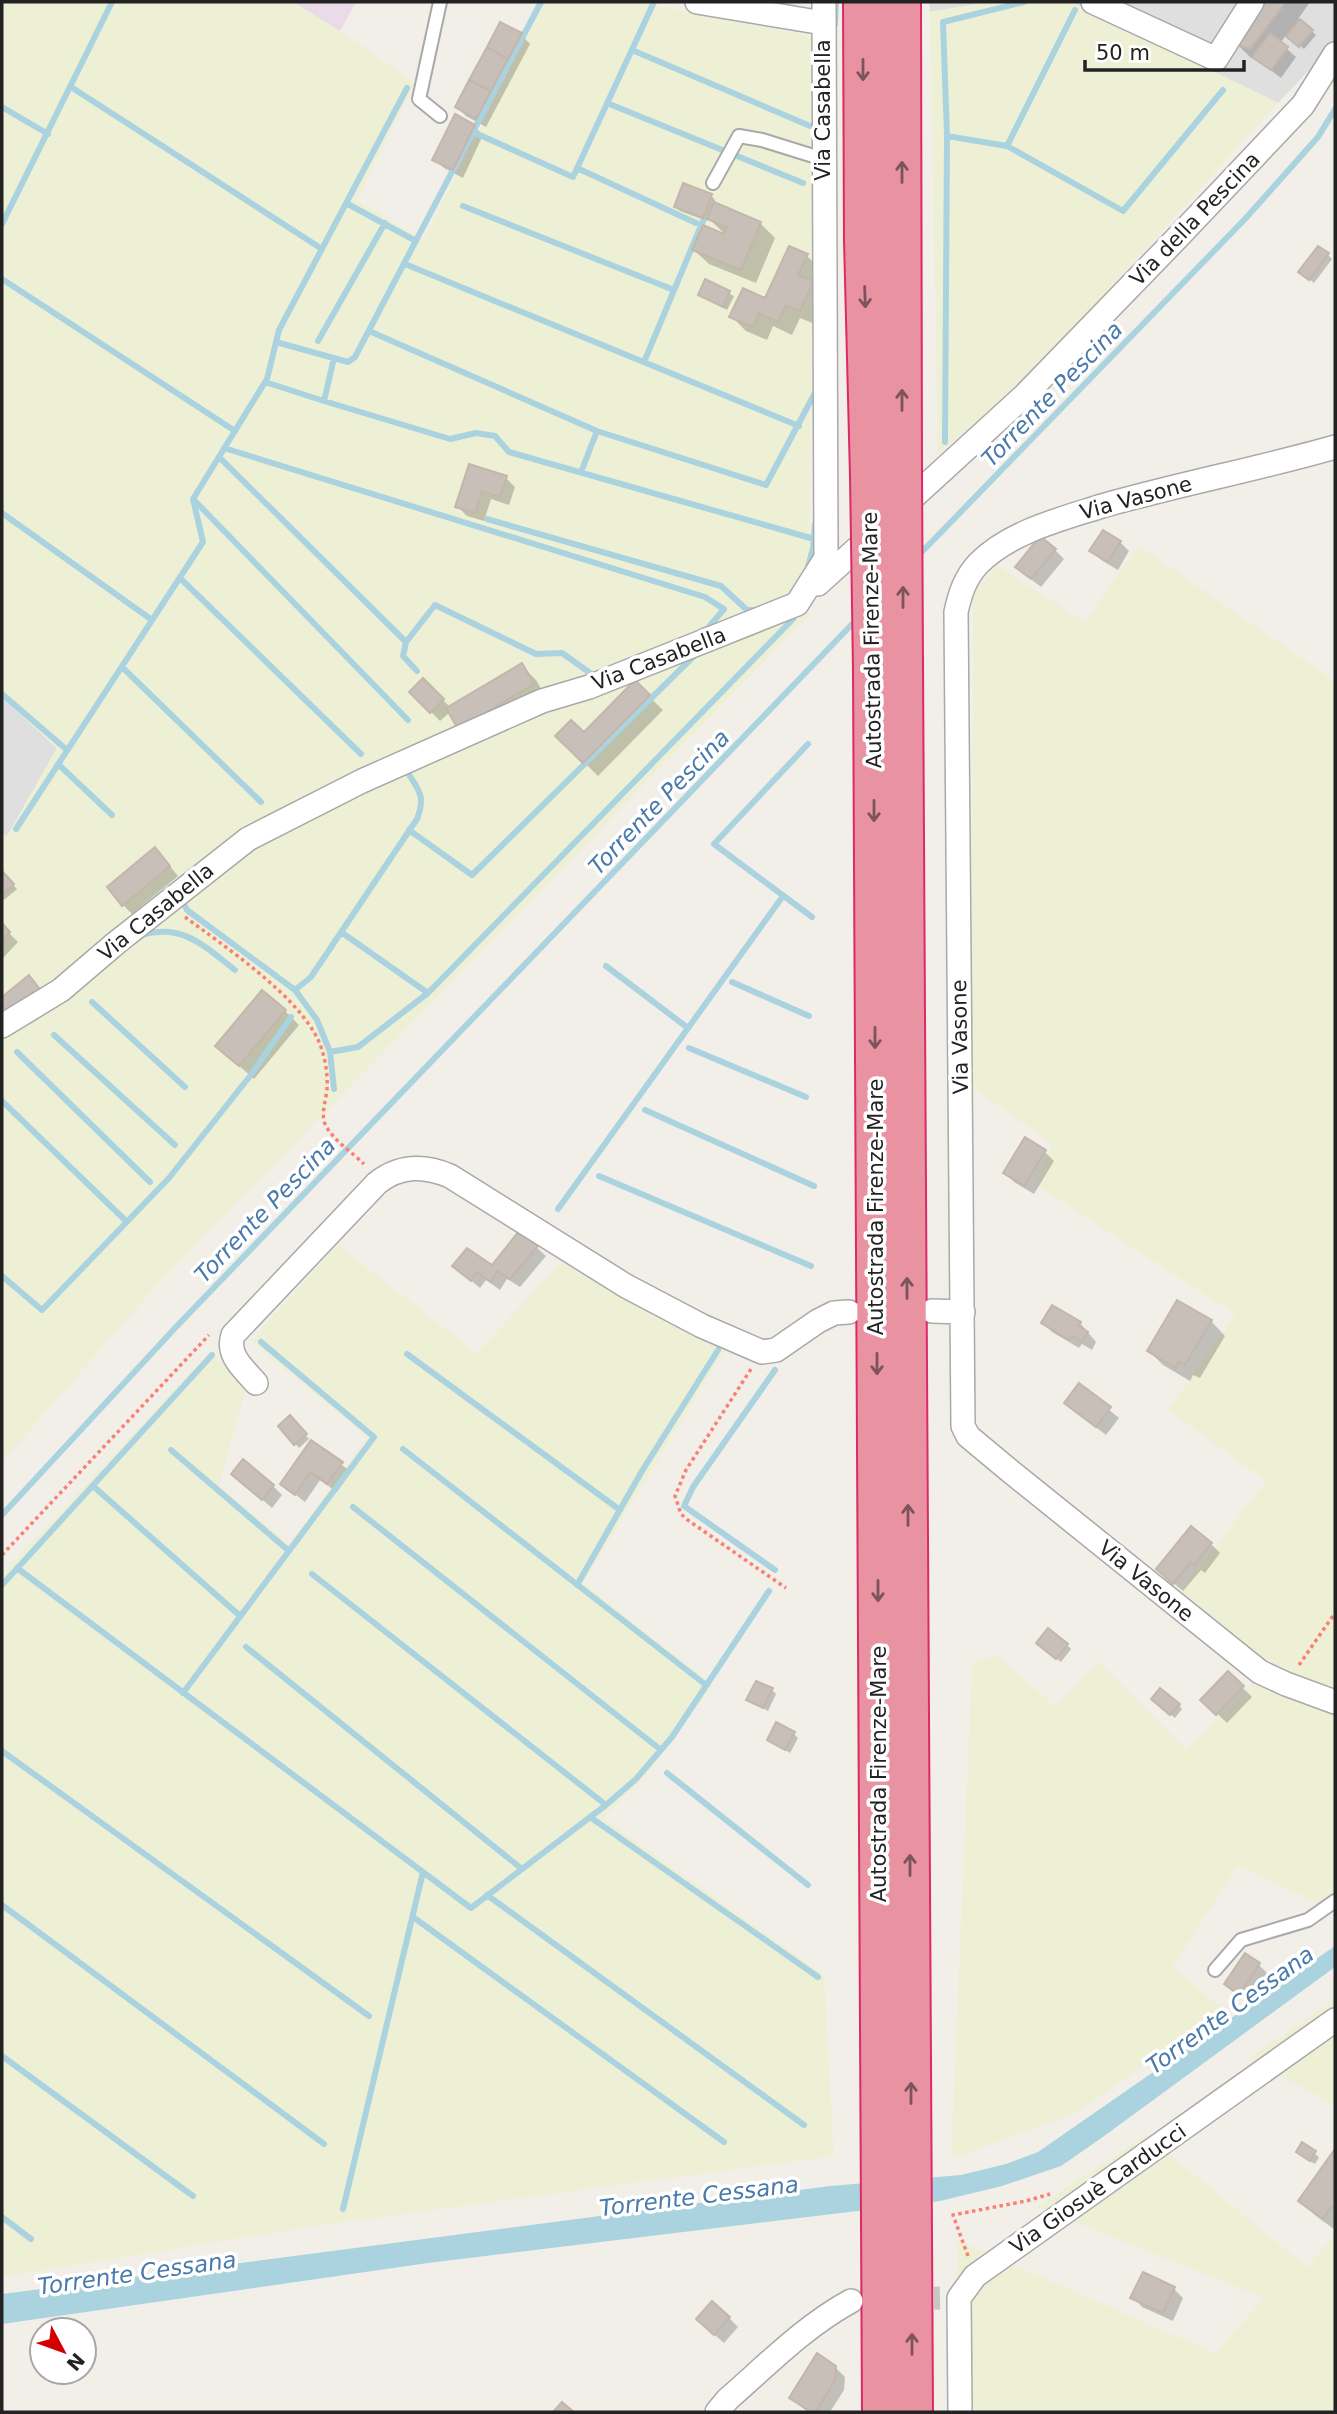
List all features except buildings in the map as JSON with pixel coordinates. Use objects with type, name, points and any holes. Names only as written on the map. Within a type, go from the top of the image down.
[{"type":"highway","name":"Autostrada Firenze-Mare","points":[[863,2],[863,240],[886,472]]},
{"type":"highway","name":"Autostrada Firenze-Mare","points":[[901,2],[886,472],[896,2164],[912,2412]]},
{"type":"highway","name":"Autostrada Firenze-Mare","points":[[882,2412],[897,2212]]},
{"type":"street","points":[[697,2],[823,13]]},
{"type":"street","points":[[1093,2],[1216,59],[1252,2]]},
{"type":"street","name":"Via Casabella","points":[[2,1026],[61,990],[159,908],[248,839],[362,781],[542,701],[589,687],[797,604],[825,558],[823,13]]},
{"type":"street","name":"Via della Pescina","points":[[797,604],[1035,386],[1303,105],[1335,54]]},
{"type":"street","name":"Via Vasone","points":[[1335,447],[1059,519],[1006,543],[977,565],[961,591],[956,612],[963,1426],[968,1436],[1252,1665],[1286,1684],[1335,1702]]},
{"type":"street","points":[[256,1384],[233,1353],[233,1335],[377,1183],[391,1174],[414,1167],[426,1167],[450,1176],[626,1286],[702,1326],[762,1352],[776,1350],[834,1313],[849,1312]]},
{"type":"street","points":[[932,1311],[963,1312]]},
{"type":"street","name":"Via Giosuè Carducci","points":[[960,2412],[949,2298],[975,2276],[1335,2020]]},
{"type":"street","points":[[717,2412],[728,2399],[804,2334],[831,2312],[851,2301]]},
{"type":"lane","points":[[440,2],[419,99],[440,116]]},
{"type":"lane","points":[[712,183],[739,136],[762,140],[823,159]]},
{"type":"lane","points":[[1215,1970],[1241,1940],[1308,1920],[1335,1901]]},
{"type":"path","points":[[159,908],[185,917],[241,960],[287,999],[306,1021],[318,1040],[324,1059],[327,1076],[324,1122],[328,1130],[366,1166]]},
{"type":"path","points":[[2,1555],[212,1333]]},
{"type":"path","points":[[762,1352],[686,1470],[675,1496],[681,1514],[689,1521],[786,1588]]},
{"type":"path","points":[[1286,1684],[1335,1613]]},
{"type":"shaded area","points":[[293,2],[356,2],[340,31]]},
{"type":"shaded area","points":[[929,2],[990,2],[930,12]]},
{"type":"shaded area","points":[[1071,2],[1335,2],[1335,43],[1278,103]]},
{"type":"shaded area","points":[[2,697],[57,748],[7,837],[2,834]]},
{"type":"green space","points":[[2,2],[293,2],[415,83],[357,200],[423,240],[544,2],[639,2],[814,37],[809,615],[155,1287],[2,1462],[2,834],[7,836],[57,748],[2,697]]},
{"type":"green space","points":[[990,2],[1071,2],[1278,103],[1018,389],[938,454],[930,12]]},
{"type":"green space","points":[[1138,545],[1335,681],[1335,1895],[1321,1905],[1238,1865],[1173,1967],[1222,2008],[1079,2112],[951,2159],[972,1663],[997,1655],[1056,1707],[1098,1661],[1186,1749],[1270,1667],[1179,1593],[1266,1481],[1168,1410],[1235,1314],[1036,1185],[1052,1144],[971,1086],[973,595],[997,565],[1085,622]]},
{"type":"green space","points":[[337,1245],[477,1353],[566,1257],[727,1346],[583,1583],[713,1685],[646,1776],[603,1818],[824,1975],[834,2156],[329,2224],[2,2277],[2,1574],[211,1350],[246,1389],[219,1485],[289,1544],[367,1437],[251,1341]]},
{"type":"green space","points":[[1335,2000],[1335,2105],[1248,2058]]},
{"type":"green space","points":[[1146,2135],[1307,2267],[1335,2234],[1335,2412],[962,2412],[957,2240],[1215,2353],[1264,2298],[1037,2207]]},
{"type":"water","points":[[1335,1946],[1335,1967],[1100,2139],[1061,2166],[1002,2186],[940,2201],[428,2263],[58,2316],[28,2316],[28,2320],[2,2324],[2,2294],[830,2186],[961,2175],[1006,2164],[1038,2152]]},
{"type":"waterway","points":[[2,224],[112,2]]},
{"type":"waterway","points":[[276,342],[348,362],[355,357],[541,2]]},
{"type":"waterway","points":[[473,132],[573,177],[654,2]]},
{"type":"waterway","points":[[835,24],[836,2]]},
{"type":"waterway","points":[[945,442],[947,136],[943,22],[1024,2]]},
{"type":"waterway","points":[[1007,146],[1075,10]]},
{"type":"waterway","points":[[632,50],[810,126]]},
{"type":"waterway","points":[[71,87],[322,249]]},
{"type":"waterway","points":[[16,829],[203,542],[193,499],[267,379],[279,330],[407,88]]},
{"type":"waterway","points":[[947,136],[1007,146],[1123,211],[1223,90]]},
{"type":"waterway","points":[[607,103],[803,183]]},
{"type":"waterway","points":[[2,107],[48,134]]},
{"type":"waterway","name":"Torrente Pescina","points":[[917,557],[1245,219],[1318,137],[1335,109]]},
{"type":"waterway","points":[[577,168],[696,223]]},
{"type":"waterway","points":[[346,203],[416,241]]},
{"type":"waterway","points":[[463,206],[674,290]]},
{"type":"waterway","points":[[644,362],[703,221]]},
{"type":"waterway","points":[[318,341],[385,223]]},
{"type":"waterway","points":[[405,264],[799,426]]},
{"type":"waterway","points":[[2,279],[235,431]]},
{"type":"waterway","points":[[369,331],[597,431],[766,485],[817,389]]},
{"type":"waterway","points":[[265,382],[324,401],[334,358]]},
{"type":"waterway","points":[[324,401],[450,439],[476,433],[495,436],[509,452],[814,539]]},
{"type":"waterway","points":[[581,472],[597,431]]},
{"type":"waterway","points":[[224,448],[705,597],[724,609],[708,628],[701,631]]},
{"type":"waterway","points":[[219,457],[406,642]]},
{"type":"waterway","points":[[194,500],[408,720]]},
{"type":"waterway","points":[[2,513],[152,620]]},
{"type":"waterway","points":[[487,519],[721,586],[747,610],[760,610]]},
{"type":"waterway","points":[[807,571],[815,524]]},
{"type":"waterway","points":[[180,578],[361,754]]},
{"type":"waterway","points":[[417,671],[403,656],[406,642],[435,605],[536,654],[562,653],[593,675]]},
{"type":"waterway","name":"Torrente Pescina","points":[[2,1515],[176,1327],[858,618]]},
{"type":"waterway","points":[[330,1052],[358,1047],[428,993],[793,619]]},
{"type":"waterway","points":[[409,830],[472,875],[695,655]]},
{"type":"waterway","points":[[122,667],[261,802]]},
{"type":"waterway","points":[[2,694],[67,750]]},
{"type":"waterway","points":[[808,744],[714,844],[812,917]]},
{"type":"waterway","points":[[58,764],[112,815]]},
{"type":"waterway","points":[[295,990],[311,977],[417,819],[421,798],[406,770]]},
{"type":"waterway","points":[[558,1209],[783,896]]},
{"type":"waterway","points":[[185,898],[183,902],[187,910],[295,990],[317,1020],[330,1052],[334,1089]]},
{"type":"waterway","points":[[141,935],[156,932],[181,934],[203,945],[235,970]]},
{"type":"waterway","points":[[341,932],[428,993]]},
{"type":"waterway","points":[[606,966],[688,1028]]},
{"type":"waterway","points":[[732,982],[809,1016]]},
{"type":"waterway","points":[[92,1002],[185,1087]]},
{"type":"waterway","points":[[2,1276],[42,1310],[169,1178],[250,1076],[291,1017]]},
{"type":"waterway","points":[[54,1035],[175,1145]]},
{"type":"waterway","points":[[689,1048],[806,1097]]},
{"type":"waterway","points":[[17,1052],[150,1182]]},
{"type":"waterway","points":[[2,1101],[127,1222]]},
{"type":"waterway","points":[[645,1110],[814,1186]]},
{"type":"waterway","points":[[599,1176],[811,1266]]},
{"type":"waterway","points":[[183,1693],[374,1437],[261,1342]]},
{"type":"waterway","points":[[577,1585],[642,1471],[718,1350]]},
{"type":"waterway","points":[[407,1354],[620,1510]]},
{"type":"waterway","points":[[2,1585],[212,1355]]},
{"type":"waterway","points":[[775,1370],[693,1487],[684,1506],[775,1570]]},
{"type":"waterway","points":[[403,1449],[706,1685]]},
{"type":"waterway","points":[[171,1450],[289,1551]]},
{"type":"waterway","points":[[93,1486],[239,1615]]},
{"type":"waterway","points":[[353,1507],[661,1750]]},
{"type":"waterway","points":[[17,1568],[471,1908],[636,1779],[672,1737],[769,1591]]},
{"type":"waterway","points":[[312,1574],[606,1805]]},
{"type":"waterway","points":[[246,1647],[522,1869]]},
{"type":"waterway","points":[[2,1751],[369,2016]]},
{"type":"waterway","points":[[667,1773],[808,1885]]},
{"type":"waterway","points":[[590,1817],[818,1977]]},
{"type":"waterway","points":[[343,2209],[423,1872]]},
{"type":"waterway","points":[[487,1895],[804,2125]]},
{"type":"waterway","points":[[2,1905],[324,2144]]},
{"type":"waterway","points":[[413,1917],[724,2142]]},
{"type":"waterway","points":[[2,2056],[193,2196]]},
{"type":"waterway","points":[[2,2217],[31,2239]]},
{"type":"tunnel","points":[[900,2299],[940,2298]]},
{"type":"water label","name":"Torrente Cessana","points":[[1230,2010]]},
{"type":"water label","name":"Torrente Cessana","points":[[699,2196]]},
{"type":"water label","name":"Torrente Cessana","points":[[137,2273]]}]
